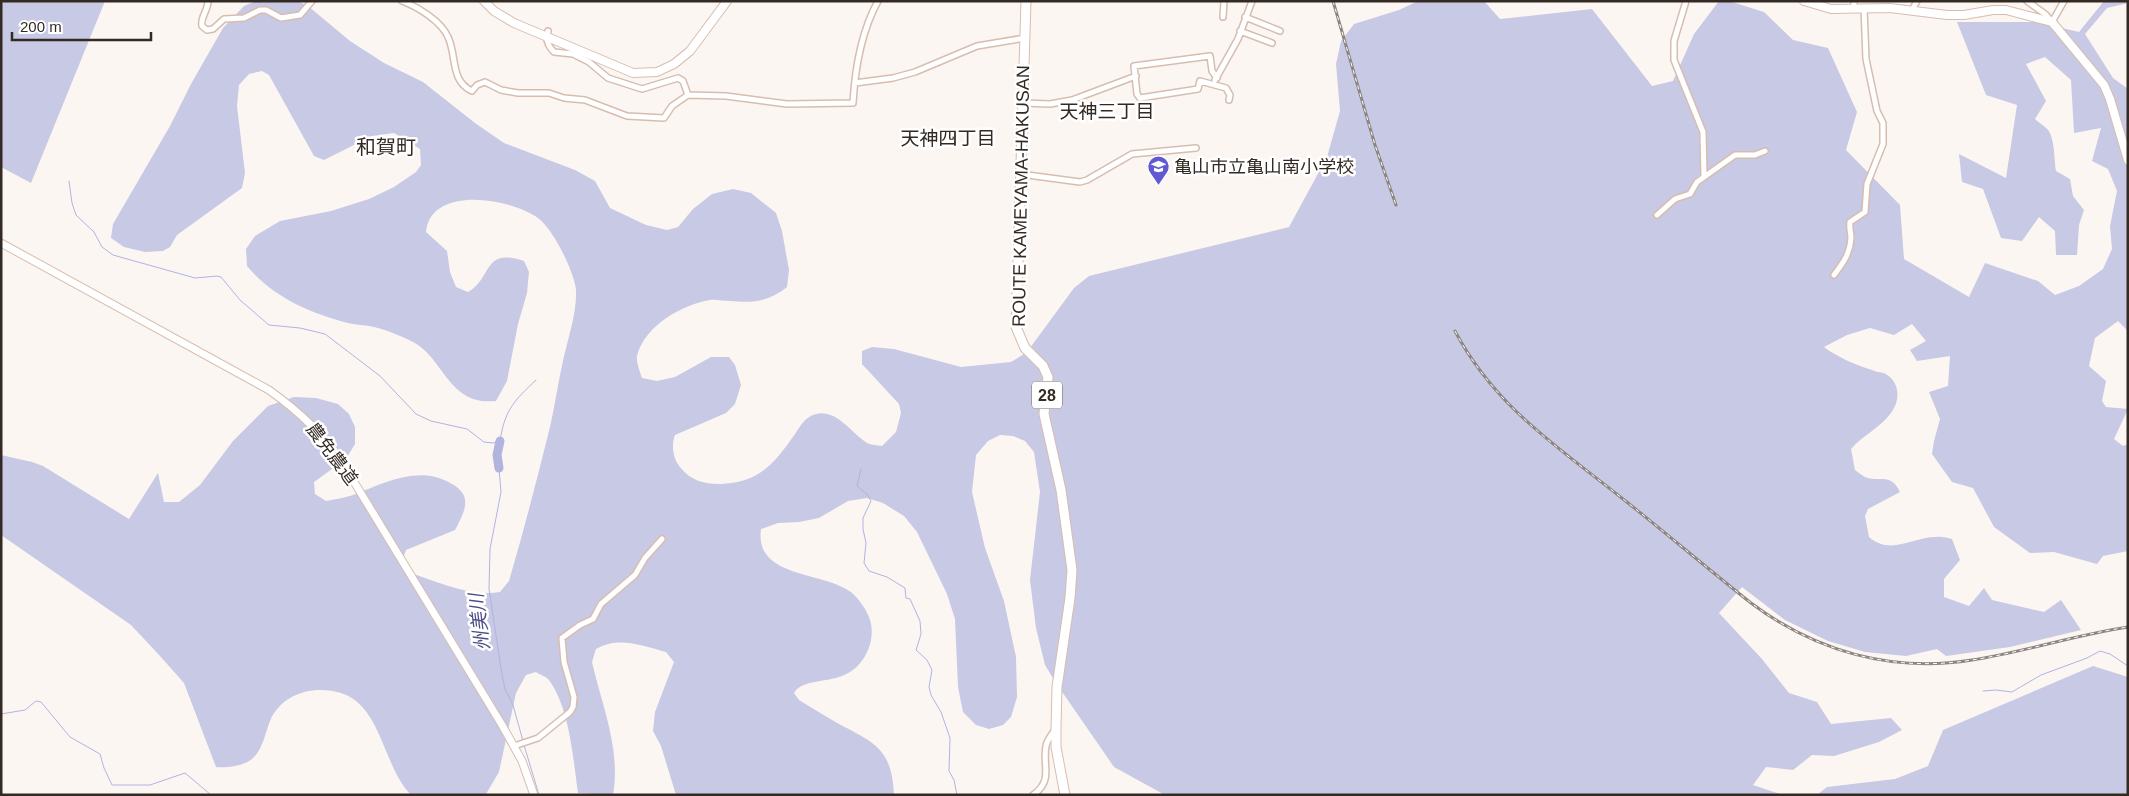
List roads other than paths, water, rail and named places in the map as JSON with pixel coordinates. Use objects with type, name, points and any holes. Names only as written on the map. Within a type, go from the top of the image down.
[{"type":"main road","points":[[484,1],[494,11],[514,23],[547,34],[633,73],[657,72],[674,64],[690,51],[727,1]]},
{"type":"main road","name":"ROUTE KAMEYAMA-HAKUSAN","points":[[1026,1],[1016,327],[1025,348],[1043,366],[1048,377],[1044,414],[1062,490],[1072,570],[1070,598],[1057,688],[1056,747],[1065,795]]},
{"type":"main road","points":[[1804,1],[1831,9],[1854,5],[1864,8],[1879,4],[1955,15],[2006,10],[2052,22],[2101,80],[2107,90],[2128,160]]},
{"type":"street","points":[[208,1],[208,8],[201,20],[202,26],[207,30],[213,29],[224,19],[244,18],[260,10],[266,10],[281,18],[300,15],[305,12],[312,1]]},
{"type":"street","points":[[402,1],[418,8],[443,28],[450,40],[460,82],[462,86],[472,91],[477,85],[485,82],[501,90],[518,94],[549,93],[564,98],[585,100],[628,116],[658,118],[664,118],[672,106],[688,95],[749,98],[787,104],[853,103],[862,40],[878,1]]},
{"type":"street","points":[[1223,17],[1224,1]]},
{"type":"street","points":[[1212,85],[1231,54],[1252,2],[1244,1]]},
{"type":"street","points":[[1686,1],[1674,42],[1674,60],[1703,132],[1704,177]]},
{"type":"street","points":[[1912,10],[1917,1]]},
{"type":"street","points":[[2027,1],[2045,14],[2052,22],[2064,1]]},
{"type":"street","points":[[1834,275],[1848,258],[1851,236],[1850,222],[1865,212],[1867,184],[1883,144],[1884,123],[1877,111],[1866,59],[1864,8]]},
{"type":"street","points":[[1246,17],[1280,31]]},
{"type":"street","points":[[1240,31],[1272,43]]},
{"type":"street","points":[[547,34],[550,48],[554,52],[573,54],[588,62],[605,76],[621,83],[642,89],[678,78],[683,81],[688,95]]},
{"type":"street","points":[[855,83],[892,78],[915,72],[970,48],[1025,38]]},
{"type":"street","points":[[1217,78],[1212,71],[1210,56],[1134,66],[1137,94],[1140,98],[1198,89],[1200,82],[1226,88],[1230,95],[1229,100]]},
{"type":"street","points":[[1023,102],[1050,104],[1072,100],[1136,76]]},
{"type":"street","points":[[1020,174],[1080,182],[1087,180],[1132,154],[1196,148]]},
{"type":"street","points":[[1657,215],[1675,199],[1690,194],[1697,182],[1735,155],[1755,155],[1765,151]]},
{"type":"street","name":"農免農道","points":[[1,243],[269,390],[297,410],[317,429],[345,467],[520,743],[534,795]]},
{"type":"street","points":[[520,743],[538,738],[570,712],[573,707],[574,697],[564,662],[562,638],[593,618],[601,604],[628,583],[635,575],[645,558],[662,539]]},
{"type":"street","points":[[1033,795],[1044,785],[1046,776],[1046,746],[1056,729]]},
{"type":"waterway","points":[[69,181],[76,215],[94,232],[102,247],[113,255],[195,278],[221,277],[240,300],[269,325],[300,328],[325,334],[380,376],[416,414],[431,421],[467,429],[484,442],[493,443],[500,441],[505,421],[512,406],[536,380]]},
{"type":"waterway","name":"州美川","points":[[499,468],[497,455],[500,441]]},
{"type":"waterway","name":"州美川","points":[[499,468],[501,492],[490,549],[489,589],[505,689],[513,705],[523,741]]},
{"type":"waterway","points":[[861,469],[857,486],[867,494],[871,501],[863,518],[866,543],[864,563],[869,571],[887,577],[905,588],[906,598],[910,599],[920,621],[921,634],[916,650],[927,660],[932,670],[929,687],[931,695],[941,712],[950,738],[949,771],[954,780],[957,795]]},
{"type":"waterway","points":[[1983,691],[2012,692],[2041,675],[2087,658],[2100,651],[2110,654],[2128,666]]},
{"type":"waterway","points":[[1,714],[25,710],[36,701],[41,702],[70,737],[100,754],[112,785],[150,785],[185,773],[211,795]]},
{"type":"waterway","name":"州美川","points":[[524,745],[539,795]]},
{"type":"railway","points":[[1333,1],[1375,145],[1396,205]]},
{"type":"railway","points":[[1455,331],[1471,358],[1489,382],[1509,404],[1552,443],[1751,603],[1801,634],[1828,646],[1883,660],[1912,663],[1942,663],[1991,657],[2089,634],[2128,627]]},
{"type":"place","name":"亀山市立亀山南小学校","points":[[1158,186]]},
{"type":"district","name":"天神三丁目","points":[[1107,111]]},
{"type":"district","name":"天神四丁目","points":[[948,138]]},
{"type":"district","name":"和賀町","points":[[386,147]]}]
